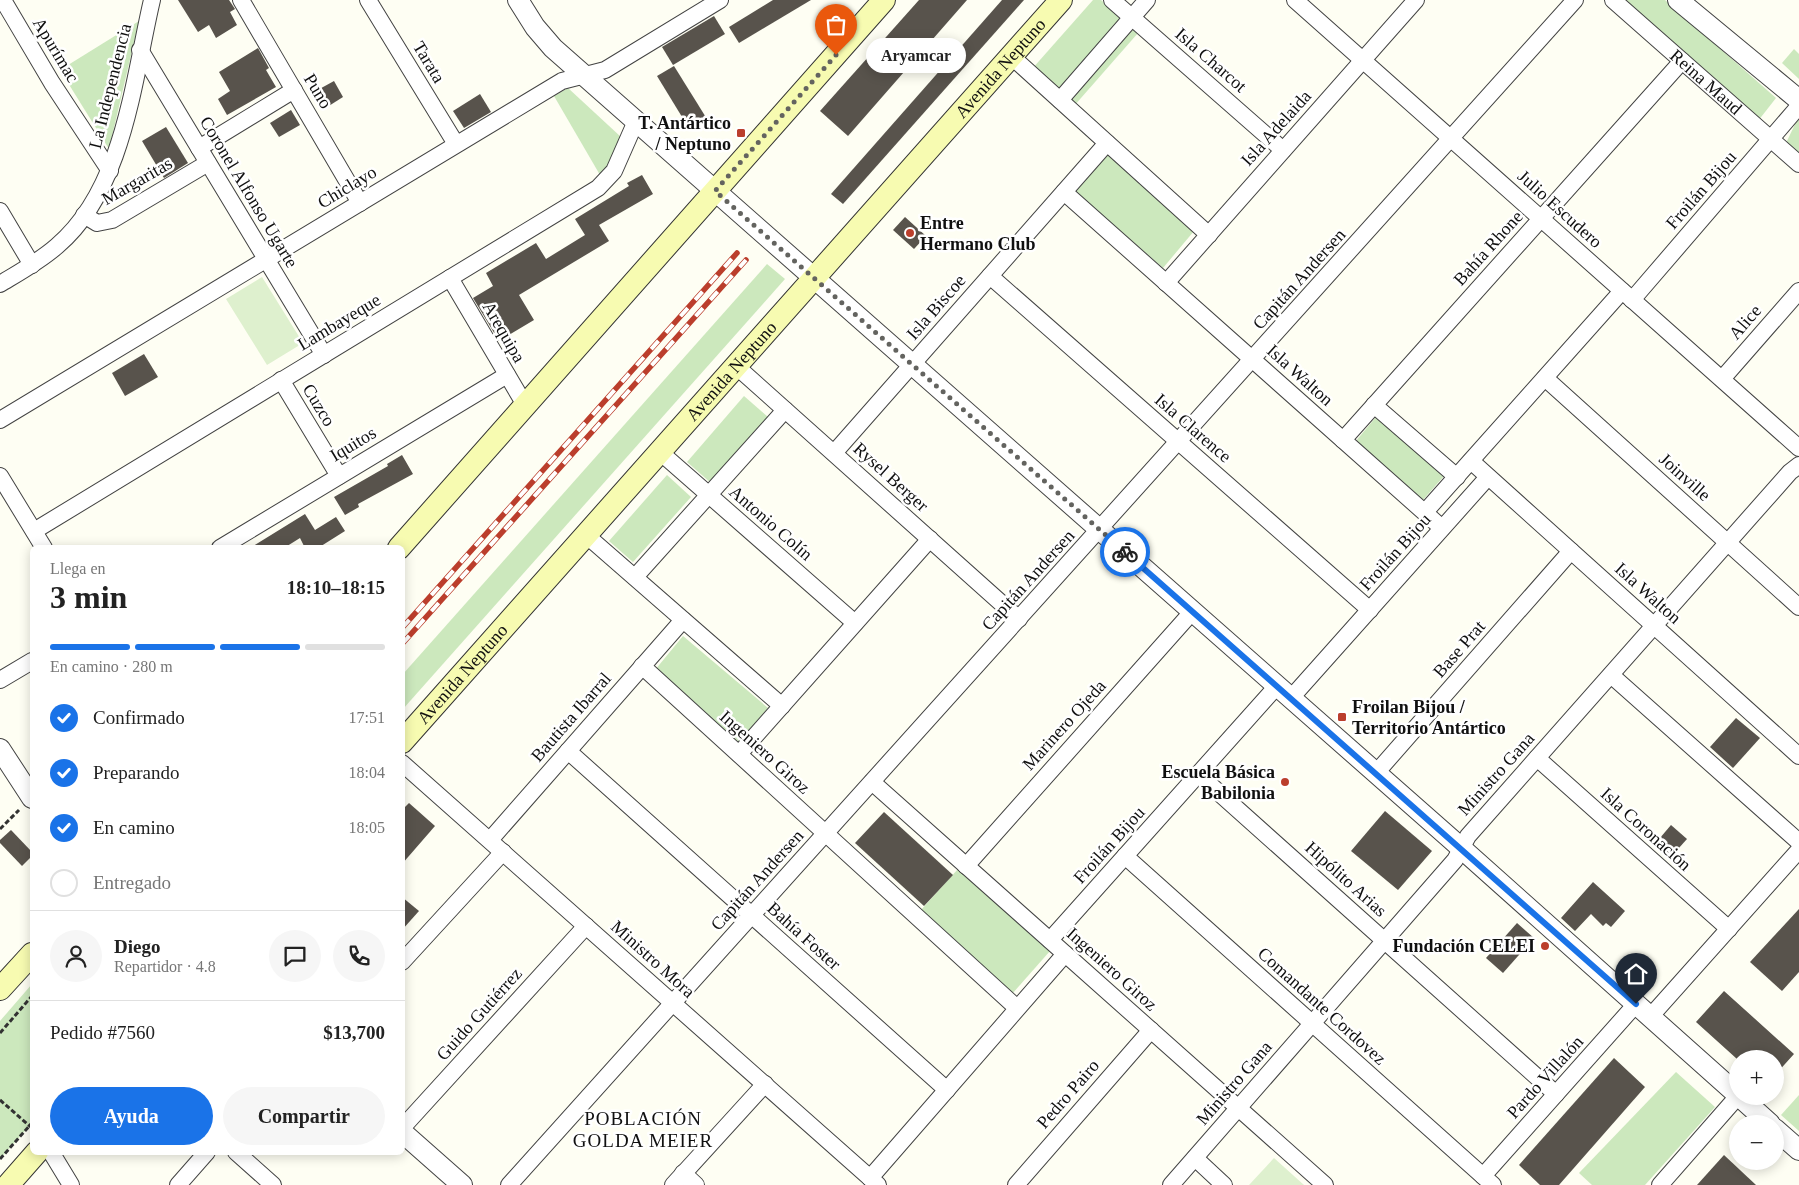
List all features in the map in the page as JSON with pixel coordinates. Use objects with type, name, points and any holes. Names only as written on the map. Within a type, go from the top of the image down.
[{"type":"main road","points":[[402,545],[884,0]]},
{"type":"main road","name":"Avenida Neptuno","points":[[405,739],[1061,0]]},
{"type":"main road","points":[[0,989],[30,956]]},
{"type":"main road","points":[[8,1185],[34,1155]]},
{"type":"street","name":"Apurímac","points":[[3,0],[52,83],[110,170]]},
{"type":"street","name":"La Independencia","points":[[0,284],[32,265],[58,245],[84,216],[110,170],[124,127],[152,0]]},
{"type":"street","name":"Puno","points":[[241,0],[360,202]]},
{"type":"street","name":"Tarata","points":[[368,0],[456,144]]},
{"type":"street","points":[[518,0],[543,38],[583,75],[1376,773],[1729,1088]]},
{"type":"street","name":"Chiclayo","points":[[0,420],[562,80],[604,70],[720,0]]},
{"type":"street","name":"Isla Charcot","points":[[1112,0],[1283,150]]},
{"type":"street","points":[[1060,100],[1147,0]]},
{"type":"street","name":"Julio Escudero","points":[[1295,0],[1799,448]]},
{"type":"street","name":"Isla Adelaida","points":[[1166,283],[1416,0]]},
{"type":"street","name":"Capitán Andersen","points":[[509,1185],[1575,0]]},
{"type":"street","name":"Reina Maud","points":[[1613,0],[1799,164]]},
{"type":"street","points":[[1678,0],[1799,100]]},
{"type":"street","name":"Coronel Alfonso Ugarte","points":[[140,50],[324,355]]},
{"type":"street","points":[[1011,56],[1209,235]]},
{"type":"street","name":"Bahía Rhone","points":[[1343,440],[1682,61]]},
{"type":"street","points":[[199,148],[294,90]]},
{"type":"street","name":"Froilán Bijou","points":[[1425,512],[1545,378],[1628,296],[1799,106]]},
{"type":"street","name":"Lambayeque","points":[[34,531],[603,185],[614,171],[636,121]]},
{"type":"street","name":"Isla Biscoe","points":[[834,453],[1107,143]]},
{"type":"street","name":"Margaritas","points":[[84,216],[97,222],[112,220],[208,163]]},
{"type":"street","name":"Isla Walton","points":[[1064,192],[1442,528]]},
{"type":"street","points":[[0,211],[32,265]]},
{"type":"street","name":"Isla Clarence","points":[[990,276],[1370,610]]},
{"type":"street","name":"Arequipa","points":[[450,278],[524,405]]},
{"type":"street","name":"Alice","points":[[1722,379],[1799,291]]},
{"type":"street","name":"Rysel Berger","points":[[736,366],[1019,619]]},
{"type":"street","name":"Iquitos","points":[[225,545],[507,375]]},
{"type":"street","name":"Joinville","points":[[1545,378],[1799,607]]},
{"type":"street","name":"Cuzco","points":[[281,380],[339,476]]},
{"type":"street","points":[[1374,405],[1457,477]]},
{"type":"street","points":[[635,577],[785,410]]},
{"type":"street","name":"Antonio Colín","points":[[660,452],[855,623]]},
{"type":"street","name":"Isla Walton","points":[[1471,461],[1799,756]]},
{"type":"street","name":"Ministro Gana","points":[[1172,1185],[1455,860],[1468,836],[1790,472],[1799,465]]},
{"type":"street","points":[[0,476],[42,545]]},
{"type":"street","name":"Froilán Bijou","points":[[1050,940],[1198,774],[1370,610],[1488,477]]},
{"type":"street","points":[[586,535],[782,706]]},
{"type":"street","points":[[739,754],[930,539]]},
{"type":"street","name":"Base Prat","points":[[1376,773],[1572,551]]},
{"type":"street","name":"Marinero Ojeda","points":[[966,866],[1192,612]]},
{"type":"street","name":"Bautista Ibarral","points":[[490,840],[683,620]]},
{"type":"street","points":[[0,680],[30,662]]},
{"type":"street","name":"Ingeniero Giroz","points":[[642,666],[1018,1008]]},
{"type":"street","points":[[1611,674],[1799,842]]},
{"type":"street","points":[[0,748],[30,793]]},
{"type":"street","name":"Bahía Foster","points":[[568,751],[946,1090]]},
{"type":"street","name":"Isla Coronación","points":[[1537,758],[1729,929]]},
{"type":"street","name":"Ministro Mora","points":[[405,766],[874,1181]]},
{"type":"street","name":"Hipólito Arias","points":[[1198,774],[1556,1094]]},
{"type":"street","name":"Ingeniero Giroz","points":[[872,782],[1325,1185]]},
{"type":"street","name":"Pardo Villalón","points":[[1488,1181],[1556,1094],[1729,929],[1799,850]]},
{"type":"street","points":[[405,959],[503,852]]},
{"type":"street","name":"Comandante Cordovez","points":[[1125,856],[1488,1181]]},
{"type":"street","name":"Guido Gutiérrez","points":[[405,1127],[586,926]]},
{"type":"street","points":[[874,1181],[946,1090],[1065,954]]},
{"type":"street","name":"Pedro Pairo","points":[[1016,1185],[1150,1030]]},
{"type":"street","points":[[696,1185],[678,1179],[764,1084]]},
{"type":"street","points":[[1664,1184],[1730,1105]]},
{"type":"street","points":[[1748,1105],[1760,1115]]},
{"type":"street","points":[[405,1133],[462,1185]]},
{"type":"street","points":[[1784,1137],[1799,1150]]},
{"type":"street","points":[[53,1155],[72,1185]]},
{"type":"street","points":[[178,1185],[205,1155]]},
{"type":"street","points":[[239,1155],[273,1185]]},
{"type":"street","points":[[1195,1158],[1224,1185]]},
{"type":"path","points":[[0,829],[30,795]]},
{"type":"path","points":[[0,1033],[30,998]]},
{"type":"path","points":[[0,1100],[30,1124]]},
{"type":"path","points":[[0,1159],[30,1128]]},
{"type":"green space","points":[[1093,0],[1101,0],[1138,33],[1074,106],[1032,69]]},
{"type":"green space","points":[[1619,0],[1665,0],[1776,98],[1758,121]]},
{"type":"green space","points":[[139,21],[109,149],[60,70]]},
{"type":"green space","points":[[1794,49],[1799,54],[1799,79],[1782,63]]},
{"type":"green space","points":[[568,88],[621,137],[604,172],[600,175],[554,96]]},
{"type":"green space","points":[[1799,116],[1799,156],[1786,143]]},
{"type":"green space","points":[[1108,153],[1194,231],[1163,268],[1073,190]]},
{"type":"green space","points":[[767,264],[785,279],[405,707],[405,672]]},
{"type":"green space","points":[[262,277],[303,343],[267,365],[226,299]]},
{"type":"green space","points":[[744,396],[768,417],[711,483],[687,462]]},
{"type":"green space","points":[[1376,417],[1444,476],[1422,501],[1355,442]]},
{"type":"green space","points":[[667,475],[691,497],[633,562],[609,541]]},
{"type":"green space","points":[[683,636],[768,708],[739,742],[655,670]]},
{"type":"green space","points":[[958,869],[1050,951],[1012,994],[921,910]]},
{"type":"green space","points":[[30,986],[30,1125],[0,1159],[0,1021]]},
{"type":"green space","points":[[1676,1072],[1715,1107],[1645,1185],[1592,1185],[1579,1173]]},
{"type":"green space","points":[[1799,1095],[1799,1131],[1784,1118],[1784,1115],[1781,1115]]},
{"type":"green space","points":[[1274,1158],[1304,1185],[1249,1185]]},
{"type":"building","points":[[178,0],[229,0],[235,9],[230,12],[237,25],[216,38],[209,25],[198,32]]},
{"type":"building","points":[[773,0],[811,0],[739,43],[729,27]]},
{"type":"building","points":[[919,0],[967,0],[848,136],[820,111]]},
{"type":"building","points":[[1002,0],[1024,0],[843,204],[831,194]]},
{"type":"building","points":[[714,16],[725,34],[673,65],[662,47]]},
{"type":"building","points":[[258,48],[269,68],[266,70],[276,87],[227,115],[218,99],[230,91],[219,72]]},
{"type":"building","points":[[674,66],[707,119],[690,130],[657,76]]},
{"type":"building","points":[[334,81],[343,97],[324,109],[314,92]]},
{"type":"building","points":[[480,94],[491,112],[464,128],[453,111]]},
{"type":"building","points":[[291,110],[300,125],[279,137],[270,123]]},
{"type":"building","points":[[166,127],[188,163],[164,178],[142,141]]},
{"type":"building","points":[[642,175],[653,194],[599,225],[609,241],[519,295],[534,320],[499,341],[473,298],[493,286],[486,273],[536,243],[546,259],[585,235],[575,219],[629,186],[627,183]]},
{"type":"building","name":"Entre Hermano Club","points":[[905,217],[926,236],[914,249],[893,230]]},
{"type":"building","points":[[144,354],[158,377],[125,396],[112,373]]},
{"type":"building","points":[[402,455],[413,474],[358,504],[359,507],[345,515],[334,497],[388,466],[387,464]]},
{"type":"building","points":[[305,514],[315,530],[336,517],[345,531],[323,545],[304,545],[300,538],[289,545],[255,545]]},
{"type":"building","points":[[1736,718],[1760,738],[1733,768],[1710,747]]},
{"type":"building","points":[[409,803],[435,826],[405,861],[405,807]]},
{"type":"building","points":[[1385,811],[1432,851],[1398,890],[1351,851]]},
{"type":"building","points":[[884,812],[953,875],[924,906],[855,843]]},
{"type":"building","points":[[1671,825],[1687,839],[1669,859],[1654,845]]},
{"type":"building","points":[[11,830],[30,850],[30,858],[22,866],[0,843],[0,840]]},
{"type":"building","points":[[1593,882],[1625,911],[1611,927],[1606,923],[1603,926],[1591,914],[1575,931],[1561,918]]},
{"type":"building","points":[[405,899],[419,911],[405,927]]},
{"type":"building","points":[[1799,909],[1799,972],[1782,991],[1750,962]]},
{"type":"building","points":[[1517,923],[1534,938],[1503,973],[1486,958]]},
{"type":"building","points":[[1724,991],[1794,1054],[1784,1065],[1784,1050],[1729,1050],[1729,1052],[1696,1022]]},
{"type":"building","points":[[1614,1058],[1645,1087],[1559,1185],[1540,1185],[1519,1165]]},
{"type":"building","points":[[1724,1155],[1729,1160],[1729,1170],[1740,1170],[1756,1185],[1697,1185]]},
{"type":"railway","points":[[405,625],[737,253]]},
{"type":"railway","points":[[405,641],[746,260]]},
{"type":"way so far","points":[[836,55],[715,191],[1125,552]]},
{"type":"place","name":"Aryamcar","points":[[836,55]]},
{"type":"place","name":"T. Antártico / Neptuno","points":[[741,133]]},
{"type":"place","name":"Entre Hermano Club","points":[[910,233]]},
{"type":"place","name":"Froilan Bijou / Territorio Antártico","points":[[1342,717]]},
{"type":"place","name":"Escuela Básica Babilonia","points":[[1285,782]]},
{"type":"place","name":"Fundación CELEI","points":[[1545,946]]},
{"type":"district","name":"POBLACIÓN GOLDA MEIER","points":[[643,1129]]},
{"type":"route","points":[[1125,552],[1636,1004]]}]
